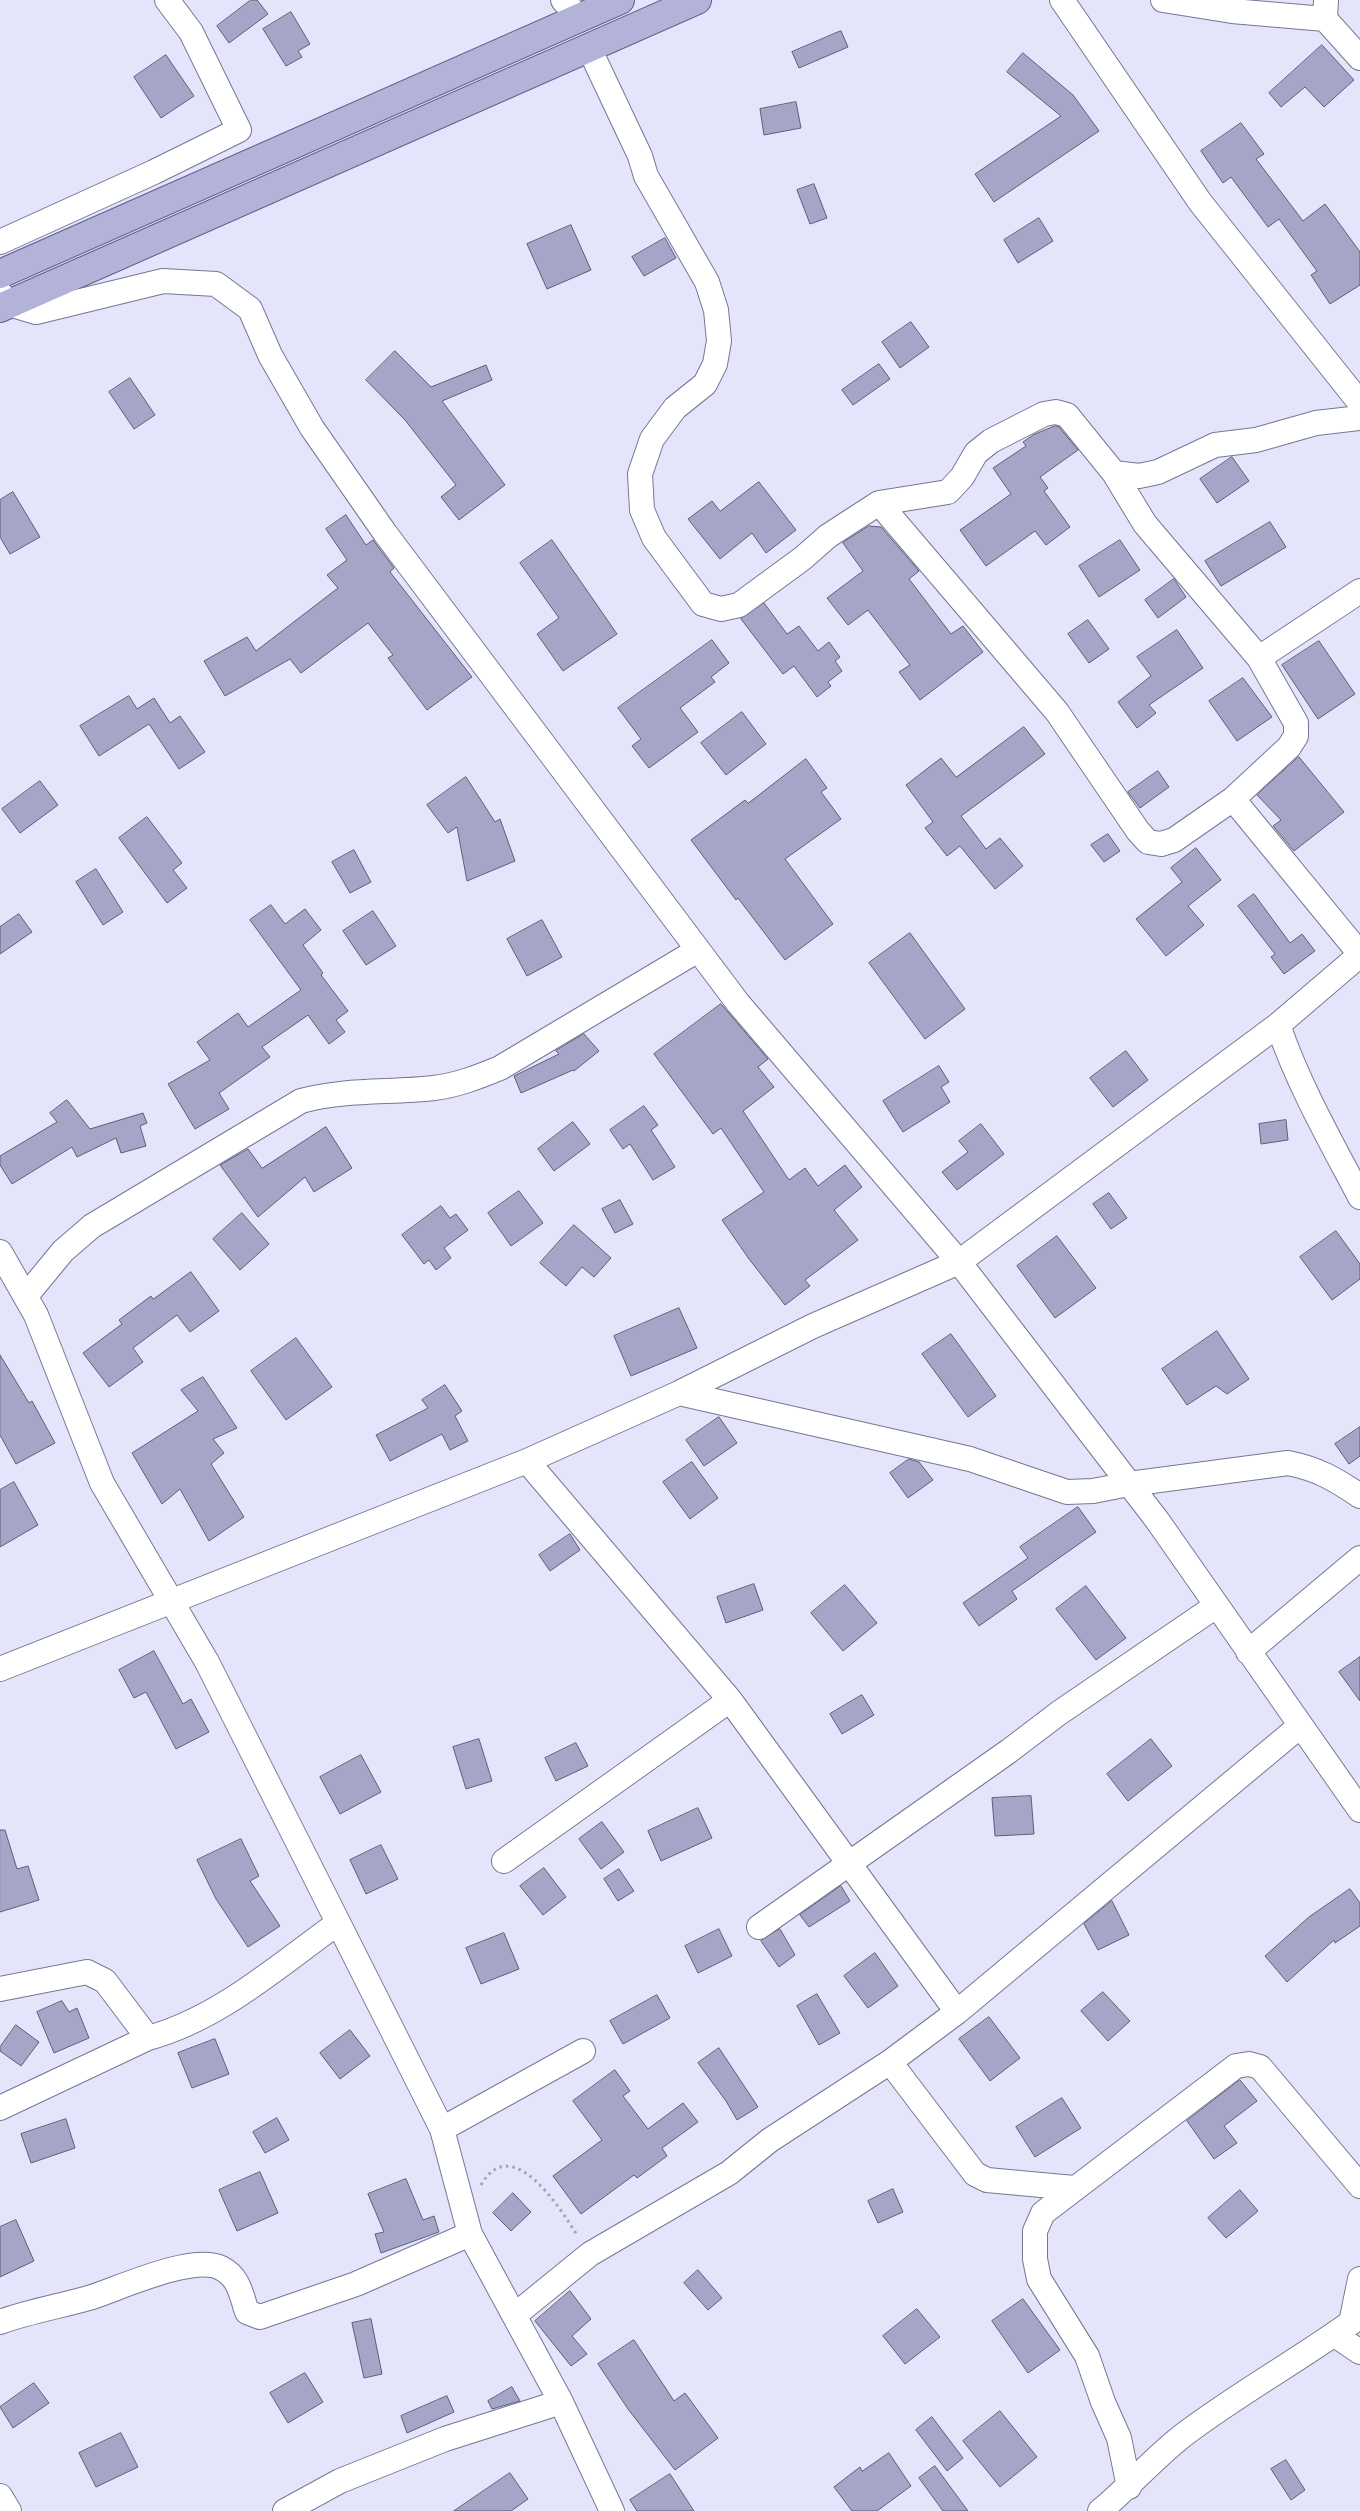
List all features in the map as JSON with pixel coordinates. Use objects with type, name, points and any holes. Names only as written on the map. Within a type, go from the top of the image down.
[{"type":"main road","points":[[0,274],[250,163],[571,9],[620,0]]},
{"type":"main road","points":[[3,302],[697,0]]},
{"type":"street","points":[[167,0],[191,32],[239,130],[250,163]]},
{"type":"street","points":[[1062,0],[1200,202],[1360,403]]},
{"type":"street","points":[[1163,0],[1232,11],[1326,9],[1360,58]]},
{"type":"street","points":[[589,48],[640,156],[646,176],[706,282],[716,310],[720,341],[715,364],[705,384],[676,408],[652,439],[640,474],[642,510],[654,538],[703,604],[721,609],[739,605],[803,558],[828,536],[879,503],[948,492],[962,477],[976,454],[991,441],[1044,414],[1056,412],[1066,415],[1114,474],[1145,524],[1259,658],[1296,723],[1296,736],[1290,747],[1233,799],[1174,840],[1161,844],[1148,842],[1138,831],[1057,712],[879,503]]},
{"type":"street","points":[[0,242],[154,172],[239,130]]},
{"type":"street","points":[[3,302],[36,312],[163,281],[216,284],[250,309],[270,356],[312,428],[385,534],[738,1003],[959,1262],[1157,1520],[1360,1810]]},
{"type":"street","points":[[1114,474],[1138,476],[1158,472],[1214,445],[1256,440],[1316,423],[1360,418]]},
{"type":"street","points":[[1259,658],[1360,591]]},
{"type":"street","points":[[0,1668],[527,1461],[679,1393],[813,1326],[959,1262],[1278,1025],[1360,954],[1233,799]]},
{"type":"street","points":[[26,1296],[63,1251],[92,1226],[301,1101],[326,1094],[435,1088],[467,1082],[500,1068],[698,950]]},
{"type":"street","points":[[1278,1025],[1291,1063],[1309,1102],[1360,1197]]},
{"type":"street","points":[[0,1252],[26,1296],[62,1375],[102,1483],[170,1602],[207,1662],[442,2130],[467,2223],[560,2402],[612,2511]]},
{"type":"street","points":[[679,1393],[970,1459],[1066,1492],[1093,1492],[1129,1484],[1288,1463],[1311,1468],[1330,1476],[1360,1496]]},
{"type":"street","points":[[527,1461],[730,1700],[956,2012]]},
{"type":"street","points":[[1248,1652],[1360,1558]]},
{"type":"street","points":[[758,1927],[1009,1751],[1059,1713],[1216,1606]]},
{"type":"street","points":[[504,1861],[730,1700]]},
{"type":"street","points":[[515,2315],[590,2254],[729,2174],[770,2140],[890,2062],[956,2012],[1300,1726]]},
{"type":"street","points":[[0,2108],[148,2038],[174,2031],[221,2005],[338,1923]]},
{"type":"street","points":[[0,1990],[87,1972],[105,1981],[148,2038]]},
{"type":"street","points":[[442,2130],[583,2051]]},
{"type":"street","points":[[890,2062],[975,2174],[987,2180],[1074,2188]]},
{"type":"street","points":[[1129,2487],[1119,2438],[1086,2356],[1038,2279],[1035,2258],[1035,2231],[1043,2213],[1236,2066],[1249,2064],[1260,2067],[1360,2186]]},
{"type":"street","points":[[0,2322],[26,2313],[92,2297],[143,2277],[197,2266],[219,2267],[235,2277],[247,2312],[260,2317],[356,2284],[467,2223]]},
{"type":"street","points":[[1360,2279],[1348,2324],[1360,2352]]},
{"type":"street","points":[[1100,2511],[1187,2433],[1231,2401],[1348,2324]]},
{"type":"street","points":[[285,2511],[340,2481],[445,2439],[560,2402]]},
{"type":"street","points":[[0,2496],[9,2511]]},
{"type":"path","points":[[467,2223],[488,2172],[498,2167],[512,2167],[532,2176],[562,2211],[590,2254]]},
{"type":"building","points":[[251,0],[257,0],[268,14],[229,43],[217,26]]},
{"type":"building","points":[[291,12],[310,44],[298,51],[302,57],[286,66],[263,29]]},
{"type":"building","points":[[841,31],[848,47],[799,68],[792,52]]},
{"type":"building","points":[[1322,45],[1354,80],[1324,107],[1305,87],[1281,107],[1269,93]]},
{"type":"building","points":[[1023,53],[1073,95],[1099,131],[994,202],[975,174],[1061,116],[1007,72]]},
{"type":"building","points":[[166,55],[194,96],[161,118],[134,77]]},
{"type":"building","points":[[796,102],[801,128],[764,135],[760,109]]},
{"type":"building","points":[[1241,123],[1264,154],[1256,159],[1303,221],[1325,204],[1360,252],[1360,285],[1330,304],[1311,275],[1317,271],[1279,219],[1268,227],[1231,177],[1223,183],[1201,151]]},
{"type":"building","points":[[814,184],[827,218],[810,224],[797,190]]},
{"type":"building","points":[[1039,218],[1053,241],[1018,263],[1004,240]]},
{"type":"building","points":[[571,225],[591,270],[547,289],[527,244]]},
{"type":"building","points":[[665,238],[676,258],[644,276],[632,257]]},
{"type":"building","points":[[911,322],[929,347],[900,368],[882,342]]},
{"type":"building","points":[[395,351],[431,387],[486,365],[492,380],[442,401],[505,485],[459,520],[441,497],[456,485],[405,420],[366,380]]},
{"type":"building","points":[[879,364],[890,379],[853,405],[842,390]]},
{"type":"building","points":[[130,378],[155,415],[134,429],[109,392]]},
{"type":"building","points":[[1055,426],[1059,427],[1078,450],[1040,477],[1048,488],[1044,491],[1070,527],[1046,545],[1035,531],[986,566],[960,530],[1011,494],[993,468],[1026,446],[1023,442],[1033,435]]},
{"type":"building","points":[[1232,457],[1249,481],[1217,503],[1200,479]]},
{"type":"building","points":[[759,482],[796,530],[766,553],[752,533],[720,559],[688,519],[712,501],[720,511]]},
{"type":"building","points":[[13,492],[40,537],[10,554],[0,537],[0,500]]},
{"type":"building","points":[[346,515],[366,545],[373,540],[394,568],[390,572],[472,677],[427,710],[388,658],[393,655],[368,623],[301,673],[290,659],[225,696],[204,661],[247,637],[256,651],[338,588],[327,575],[347,560],[326,529]]},
{"type":"building","points":[[1270,522],[1286,547],[1221,586],[1205,561]]},
{"type":"building","points":[[869,526],[881,527],[919,571],[909,579],[951,634],[963,626],[983,652],[920,700],[899,672],[910,665],[868,610],[848,625],[827,598],[863,571],[843,543]]},
{"type":"building","points":[[552,540],[617,634],[563,671],[537,634],[559,618],[520,563]]},
{"type":"building","points":[[1120,540],[1140,570],[1099,597],[1079,566]]},
{"type":"building","points":[[1174,579],[1186,597],[1158,618],[1145,600]]},
{"type":"building","points":[[764,603],[787,634],[799,626],[818,651],[829,642],[840,657],[835,661],[842,671],[828,682],[831,686],[817,697],[794,666],[783,674],[741,619]]},
{"type":"building","points":[[1088,620],[1109,649],[1089,663],[1068,634]]},
{"type":"building","points":[[1177,630],[1203,668],[1149,705],[1156,713],[1137,728],[1118,702],[1151,676],[1137,657]]},
{"type":"building","points":[[712,640],[729,663],[711,677],[715,682],[680,708],[698,732],[649,768],[632,746],[641,739],[618,708]]},
{"type":"building","points":[[1319,641],[1355,694],[1318,719],[1282,665]]},
{"type":"building","points":[[1243,678],[1272,717],[1237,741],[1209,701]]},
{"type":"building","points":[[129,696],[137,709],[154,698],[170,723],[180,716],[205,752],[179,769],[149,724],[99,756],[80,726]]},
{"type":"building","points":[[742,712],[766,744],[726,775],[701,743]]},
{"type":"building","points":[[1024,727],[1045,754],[961,816],[986,849],[1000,838],[1023,866],[995,889],[960,846],[947,856],[925,828],[933,822],[906,785],[941,758],[956,777]]},
{"type":"building","points":[[1299,757],[1344,812],[1294,851],[1273,826],[1281,820],[1257,795]]},
{"type":"building","points":[[806,759],[827,788],[821,792],[841,819],[785,859],[833,924],[785,960],[738,898],[736,900],[691,840],[745,800],[748,803]]},
{"type":"building","points":[[1158,771],[1169,787],[1140,808],[1128,792]]},
{"type":"building","points":[[466,777],[495,822],[500,819],[515,861],[467,881],[457,827],[448,833],[427,805]]},
{"type":"building","points":[[40,781],[58,805],[20,833],[2,809]]},
{"type":"building","points":[[147,817],[182,863],[173,870],[187,888],[167,903],[119,838]]},
{"type":"building","points":[[1108,834],[1120,851],[1104,862],[1091,845]]},
{"type":"building","points":[[1196,848],[1221,880],[1188,906],[1204,925],[1166,956],[1136,919],[1182,882],[1171,868]]},
{"type":"building","points":[[354,850],[371,882],[350,893],[332,862]]},
{"type":"building","points":[[96,869],[123,912],[103,925],[76,882]]},
{"type":"building","points":[[1254,894],[1290,943],[1302,934],[1315,951],[1284,974],[1271,957],[1275,954],[1238,906]]},
{"type":"building","points":[[271,905],[285,924],[305,909],[321,930],[303,945],[323,973],[321,975],[348,1011],[336,1020],[345,1032],[329,1044],[308,1015],[262,1047],[270,1057],[219,1093],[229,1109],[195,1129],[168,1084],[210,1060],[197,1042],[238,1013],[248,1027],[301,990],[250,920]]},
{"type":"building","points":[[373,911],[396,946],[366,965],[343,931]]},
{"type":"building","points":[[19,914],[32,932],[0,954],[0,927]]},
{"type":"building","points":[[542,920],[562,957],[527,976],[507,939]]},
{"type":"building","points":[[910,933],[965,1009],[925,1039],[869,963]]},
{"type":"building","points":[[721,1004],[768,1059],[758,1067],[774,1087],[743,1111],[789,1180],[805,1168],[818,1186],[845,1165],[862,1187],[834,1210],[858,1240],[805,1280],[810,1286],[785,1305],[749,1259],[722,1220],[764,1192],[721,1128],[713,1134],[654,1054]]},
{"type":"building","points":[[584,1034],[599,1051],[574,1071],[521,1093],[514,1076],[559,1054],[556,1051]]},
{"type":"building","points":[[1126,1051],[1148,1080],[1113,1107],[1090,1078]]},
{"type":"building","points":[[939,1066],[949,1082],[941,1087],[950,1102],[903,1132],[883,1101]]},
{"type":"building","points":[[67,1100],[90,1129],[143,1113],[147,1123],[140,1126],[146,1146],[121,1153],[116,1138],[77,1157],[72,1147],[12,1184],[0,1165],[0,1156],[57,1122],[50,1113]]},
{"type":"building","points":[[644,1106],[658,1125],[651,1130],[675,1167],[653,1180],[630,1144],[623,1149],[610,1130]]},
{"type":"building","points":[[1286,1120],[1288,1140],[1261,1144],[1259,1124]]},
{"type":"building","points":[[573,1122],[590,1144],[554,1171],[538,1149]]},
{"type":"building","points":[[981,1124],[1004,1154],[957,1190],[942,1172],[968,1152],[959,1141]]},
{"type":"building","points":[[326,1127],[352,1168],[314,1192],[305,1177],[258,1217],[220,1165],[248,1149],[262,1168]]},
{"type":"building","points":[[519,1191],[543,1223],[511,1246],[488,1213]]},
{"type":"building","points":[[1109,1193],[1127,1218],[1111,1229],[1093,1204]]},
{"type":"building","points":[[620,1200],[633,1224],[615,1233],[602,1209]]},
{"type":"building","points":[[441,1206],[450,1218],[456,1214],[468,1230],[444,1248],[451,1258],[436,1270],[429,1260],[424,1264],[402,1235]]},
{"type":"building","points":[[242,1213],[269,1244],[240,1270],[213,1239]]},
{"type":"building","points":[[574,1225],[611,1258],[594,1277],[582,1267],[566,1286],[540,1263]]},
{"type":"building","points":[[1336,1231],[1360,1264],[1360,1279],[1332,1300],[1300,1257]]},
{"type":"building","points":[[1057,1236],[1096,1288],[1055,1318],[1017,1266]]},
{"type":"building","points":[[191,1272],[219,1311],[190,1332],[177,1315],[133,1348],[143,1362],[109,1387],[83,1353],[122,1324],[119,1320],[151,1296],[153,1299]]},
{"type":"building","points":[[679,1308],[697,1348],[631,1376],[614,1336]]},
{"type":"building","points":[[1217,1331],[1249,1379],[1227,1394],[1216,1386],[1187,1405],[1162,1369]]},
{"type":"building","points":[[951,1334],[996,1396],[968,1417],[922,1354]]},
{"type":"building","points":[[296,1338],[332,1387],[286,1420],[251,1371]]},
{"type":"building","points":[[0,1355],[29,1403],[32,1401],[55,1443],[16,1464],[0,1435]]},
{"type":"building","points":[[203,1377],[237,1428],[213,1439],[224,1453],[211,1464],[244,1517],[209,1541],[180,1489],[162,1504],[132,1453],[198,1411],[181,1390]]},
{"type":"building","points":[[445,1385],[462,1411],[455,1416],[468,1441],[450,1450],[442,1434],[390,1461],[376,1435],[428,1408],[422,1400]]},
{"type":"building","points":[[719,1417],[737,1443],[704,1466],[686,1440]]},
{"type":"building","points":[[1360,1427],[1360,1456],[1349,1464],[1335,1444]]},
{"type":"building","points":[[909,1459],[919,1462],[933,1480],[908,1498],[890,1473]]},
{"type":"building","points":[[692,1462],[718,1498],[690,1519],[663,1482]]},
{"type":"building","points":[[14,1482],[38,1525],[0,1547],[0,1490]]},
{"type":"building","points":[[1078,1507],[1096,1532],[1012,1591],[1017,1599],[979,1626],[963,1603],[1028,1558],[1020,1547]]},
{"type":"building","points":[[570,1534],[580,1550],[550,1571],[539,1555]]},
{"type":"building","points":[[754,1584],[763,1610],[726,1623],[717,1597]]},
{"type":"building","points":[[845,1585],[877,1623],[843,1651],[811,1613]]},
{"type":"building","points":[[1086,1586],[1126,1638],[1096,1660],[1056,1609]]},
{"type":"building","points":[[154,1651],[183,1704],[191,1699],[209,1732],[176,1749],[146,1692],[134,1698],[119,1670]]},
{"type":"building","points":[[1360,1657],[1360,1701],[1339,1672]]},
{"type":"building","points":[[862,1695],[874,1715],[842,1734],[830,1714]]},
{"type":"building","points":[[479,1739],[492,1781],[466,1789],[453,1747]]},
{"type":"building","points":[[1151,1739],[1172,1766],[1128,1801],[1107,1774]]},
{"type":"building","points":[[576,1743],[588,1766],[556,1781],[545,1758]]},
{"type":"building","points":[[361,1755],[381,1792],[340,1814],[320,1777]]},
{"type":"building","points":[[1031,1796],[1034,1834],[995,1836],[992,1798]]},
{"type":"building","points":[[698,1808],[712,1838],[661,1861],[648,1831]]},
{"type":"building","points":[[602,1822],[624,1852],[601,1869],[579,1839]]},
{"type":"building","points":[[0,1830],[5,1830],[17,1869],[28,1866],[39,1900],[0,1912]]},
{"type":"building","points":[[241,1839],[259,1876],[250,1881],[280,1926],[248,1947],[216,1899],[197,1860]]},
{"type":"building","points":[[381,1845],[398,1879],[366,1894],[350,1860]]},
{"type":"building","points":[[544,1868],[566,1897],[543,1915],[520,1886]]},
{"type":"building","points":[[619,1869],[634,1891],[618,1901],[604,1879]]},
{"type":"building","points":[[841,1886],[850,1901],[809,1927],[800,1915]]},
{"type":"building","points":[[1350,1889],[1360,1903],[1360,1926],[1335,1943],[1334,1940],[1287,1982],[1265,1956],[1309,1917]]},
{"type":"building","points":[[1112,1901],[1129,1935],[1098,1950],[1084,1924]]},
{"type":"building","points":[[719,1929],[732,1956],[698,1973],[685,1946]]},
{"type":"building","points":[[780,1929],[795,1955],[779,1967],[761,1941]]},
{"type":"building","points":[[504,1933],[519,1969],[481,1984],[466,1948]]},
{"type":"building","points":[[875,1953],[898,1986],[868,2008],[844,1976]]},
{"type":"building","points":[[1103,1992],[1130,2021],[1108,2041],[1081,2011]]},
{"type":"building","points":[[817,1994],[840,2033],[819,2045],[797,2006]]},
{"type":"building","points":[[657,1995],[670,2018],[623,2044],[610,2021]]},
{"type":"building","points":[[62,2001],[69,2012],[77,2008],[89,2038],[54,2053],[37,2012]]},
{"type":"building","points":[[989,2017],[1020,2058],[990,2081],[959,2039]]},
{"type":"building","points":[[16,2025],[39,2042],[21,2066],[0,2051],[0,2047]]},
{"type":"building","points":[[350,2030],[370,2056],[340,2079],[320,2053]]},
{"type":"building","points":[[215,2039],[229,2074],[192,2088],[178,2053]]},
{"type":"building","points":[[719,2048],[758,2107],[737,2120],[726,2101],[698,2063]]},
{"type":"building","points":[[615,2070],[630,2091],[623,2096],[648,2129],[683,2103],[698,2122],[662,2148],[667,2156],[637,2178],[634,2175],[581,2214],[553,2176],[602,2140],[573,2101]]},
{"type":"building","points":[[1240,2080],[1257,2101],[1224,2126],[1237,2143],[1214,2159],[1187,2121]]},
{"type":"building","points":[[1062,2098],[1081,2128],[1035,2157],[1016,2127]]},
{"type":"building","points":[[277,2118],[289,2140],[265,2153],[253,2132]]},
{"type":"building","points":[[66,2119],[75,2148],[31,2163],[21,2134]]},
{"type":"building","points":[[260,2172],[278,2213],[237,2231],[219,2190]]},
{"type":"building","points":[[406,2179],[423,2220],[434,2216],[439,2232],[381,2253],[375,2234],[384,2232],[368,2194]]},
{"type":"building","points":[[893,2189],[903,2212],[878,2223],[868,2201]]},
{"type":"building","points":[[1240,2190],[1258,2211],[1226,2238],[1208,2218]]},
{"type":"building","points":[[513,2193],[531,2212],[511,2231],[493,2213]]},
{"type":"building","points":[[16,2220],[34,2261],[0,2277],[0,2227]]},
{"type":"building","points":[[698,2270],[722,2298],[708,2310],[684,2283]]},
{"type":"building","points":[[570,2291],[591,2319],[572,2336],[587,2354],[571,2366],[535,2321]]},
{"type":"building","points":[[1023,2299],[1060,2350],[1028,2373],[992,2321]]},
{"type":"building","points":[[917,2309],[940,2337],[905,2364],[883,2336]]},
{"type":"building","points":[[371,2319],[382,2374],[364,2378],[352,2323]]},
{"type":"building","points":[[634,2340],[674,2401],[685,2393],[718,2438],[675,2470],[628,2409],[598,2364]]},
{"type":"building","points":[[305,2373],[323,2402],[288,2423],[270,2393]]},
{"type":"building","points":[[34,2383],[49,2403],[13,2428],[0,2407]]},
{"type":"building","points":[[512,2387],[520,2401],[492,2409],[488,2401]]},
{"type":"building","points":[[447,2396],[454,2412],[407,2433],[401,2416]]},
{"type":"building","points":[[1000,2411],[1037,2457],[1000,2487],[963,2441]]},
{"type":"building","points":[[932,2417],[963,2458],[947,2471],[916,2430]]},
{"type":"building","points":[[121,2433],[138,2467],[96,2487],[79,2453]]},
{"type":"building","points":[[889,2453],[911,2486],[877,2511],[852,2511],[834,2487],[860,2467],[862,2471]]},
{"type":"building","points":[[1286,2460],[1305,2490],[1291,2500],[1271,2469]]},
{"type":"building","points":[[935,2466],[968,2511],[943,2511],[919,2478]]},
{"type":"building","points":[[510,2473],[528,2499],[511,2511],[454,2511]]},
{"type":"building","points":[[670,2474],[694,2511],[637,2511],[630,2500]]}]
